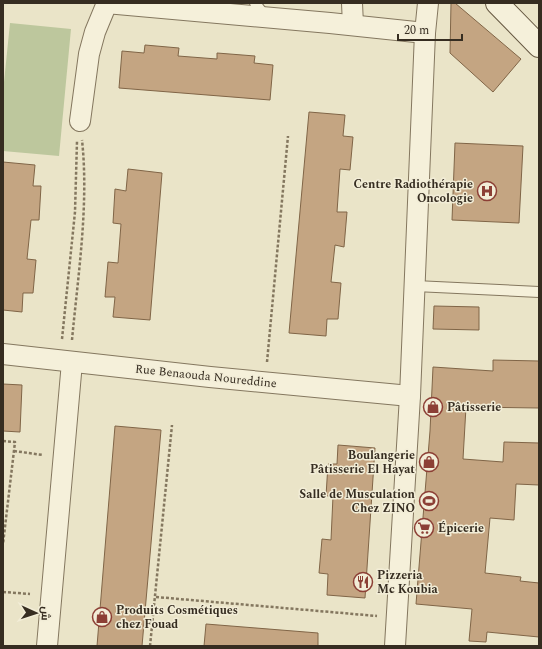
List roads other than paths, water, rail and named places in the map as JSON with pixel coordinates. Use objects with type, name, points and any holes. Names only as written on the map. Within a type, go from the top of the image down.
[{"type":"main road","points":[[497,3],[539,46]]},
{"type":"street","points":[[80,121],[88,54],[107,3],[261,10],[352,25],[425,33]]},
{"type":"street","points":[[352,3],[352,25]]},
{"type":"street","points":[[395,646],[410,396],[425,33],[428,3]]},
{"type":"street","name":"Rue Benaouda Noureddine","points":[[3,354],[410,396]]},
{"type":"street","points":[[47,646],[72,362]]},
{"type":"lane","points":[[415,286],[539,292]]},
{"type":"place","name":"Centre Radiothérapie Oncologie","points":[[487,191]]},
{"type":"place","name":"Pâtisserie","points":[[433,407]]},
{"type":"place","name":"Boulangerie Pâtisserie El Hayat","points":[[429,462]]},
{"type":"place","name":"Salle de Musculation Chez ZINO","points":[[429,501]]},
{"type":"place","name":"Épicerie","points":[[424,528]]},
{"type":"place","name":"Pizzeria Mc Koubia","points":[[363,582]]},
{"type":"place","name":"Produits Cosmétiques chez Fouad","points":[[102,617]]}]
